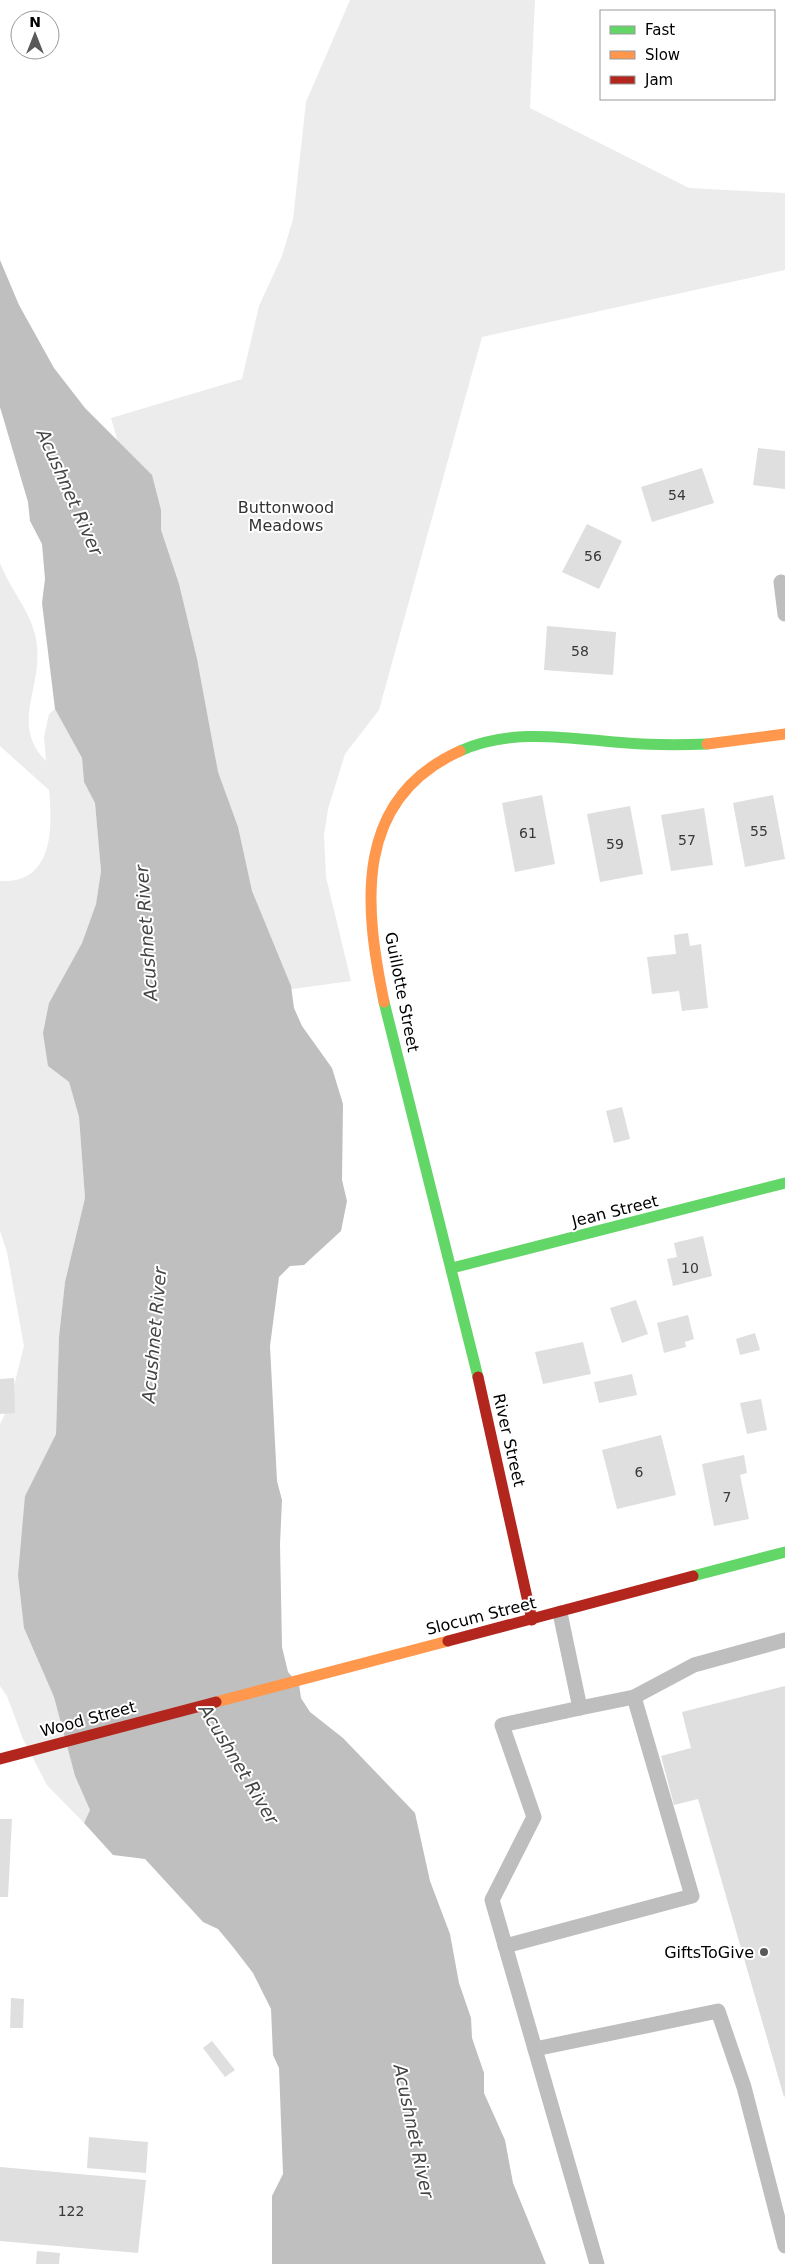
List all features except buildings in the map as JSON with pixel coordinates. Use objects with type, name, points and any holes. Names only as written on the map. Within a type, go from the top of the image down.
[{"type":"street","name":"Guillotte Street","points":[[452,1268],[417,1137],[378,971],[372,921],[372,864],[377,836],[386,817],[412,782],[430,767],[450,755],[496,739],[546,735],[628,743],[691,745],[722,744],[785,734]]},
{"type":"street","name":"Jean Street","points":[[452,1268],[785,1183]]},
{"type":"street","name":"River Street","points":[[452,1268],[532,1620]]},
{"type":"street","name":"Slocum Street","points":[[185,1710],[785,1552]]},
{"type":"street","name":"Wood Street","points":[[0,1759],[185,1710]]},
{"type":"lane","points":[[781,582],[785,614]]},
{"type":"lane","points":[[560,1612],[580,1708]]},
{"type":"lane","points":[[598,2264],[492,1900],[534,1817],[502,1725],[634,1697],[694,1665],[785,1640]]},
{"type":"lane","points":[[505,1946],[692,1896],[634,1697]]},
{"type":"lane","points":[[535,2049],[718,2011],[744,2087],[785,2246]]},
{"type":"green space","name":"Buttonwood Meadows","points":[[350,0],[535,0],[530,108],[689,188],[785,193],[785,270],[482,337],[379,710],[345,754],[328,809],[324,835],[326,877],[351,981],[249,995],[146,543],[111,418],[242,379],[259,306],[282,256],[293,219],[306,102]]},
{"type":"green space","points":[[0,563],[27,613],[35,634],[37,662],[30,706],[30,734],[35,747],[46,761],[44,737],[49,714],[55,709],[82,758],[84,782],[95,803],[101,871],[96,904],[82,943],[49,1003],[48,1066],[69,1082],[79,1117],[85,1198],[65,1282],[59,1337],[56,1434],[25,1496],[24,1628],[54,1697],[75,1776],[90,1810],[84,1823],[47,1785],[23,1739],[7,1696],[0,1686],[0,1424],[9,1406],[24,1346],[7,1252],[0,1231],[0,881],[17,880],[31,874],[40,864],[46,851],[49,837],[50,805],[49,790],[0,746]]},
{"type":"water","name":"Acushnet River","points":[[0,260],[19,305],[54,368],[85,408],[152,475],[161,510],[161,530],[179,584],[197,659],[218,772],[238,827],[252,891],[291,986],[294,1008],[302,1026],[332,1068],[343,1104],[342,1180],[347,1201],[341,1231],[304,1265],[290,1266],[279,1277],[270,1346],[277,1481],[282,1500],[280,1544],[282,1647],[288,1672],[299,1684],[301,1698],[310,1712],[343,1738],[415,1813],[430,1881],[450,1934],[459,1983],[471,2018],[472,2038],[484,2073],[484,2093],[505,2140],[513,2183],[546,2264],[272,2264],[272,2196],[283,2174],[279,2068],[273,2055],[271,2009],[253,1973],[218,1929],[203,1922],[145,1859],[113,1855],[84,1823],[90,1810],[75,1776],[54,1697],[24,1628],[18,1575],[25,1496],[56,1434],[59,1337],[65,1282],[85,1198],[79,1117],[69,1082],[48,1066],[43,1033],[49,1003],[82,943],[96,904],[101,871],[95,803],[84,782],[82,758],[55,709],[42,603],[45,579],[42,544],[30,521],[28,502],[0,407]]},
{"type":"traffic: fast","points":[[460,751],[501,739],[542,736],[647,744],[707,744]]},
{"type":"traffic: fast","points":[[384,1002],[478,1377]]},
{"type":"traffic: fast","points":[[452,1268],[785,1183]]},
{"type":"traffic: fast","points":[[693,1576],[785,1552]]},
{"type":"traffic: slow","points":[[707,744],[785,734]]},
{"type":"traffic: slow","points":[[384,1002],[372,929],[371,893],[374,858],[384,826],[400,797],[425,772],[460,751]]},
{"type":"traffic: slow","points":[[216,1702],[448,1641]]},
{"type":"traffic: jam","points":[[478,1377],[532,1620]]},
{"type":"traffic: jam","points":[[448,1641],[693,1576]]},
{"type":"traffic: jam","points":[[0,1759],[216,1702]]},
{"type":"place","name":"GiftsToGive","points":[[764,1952]]}]
